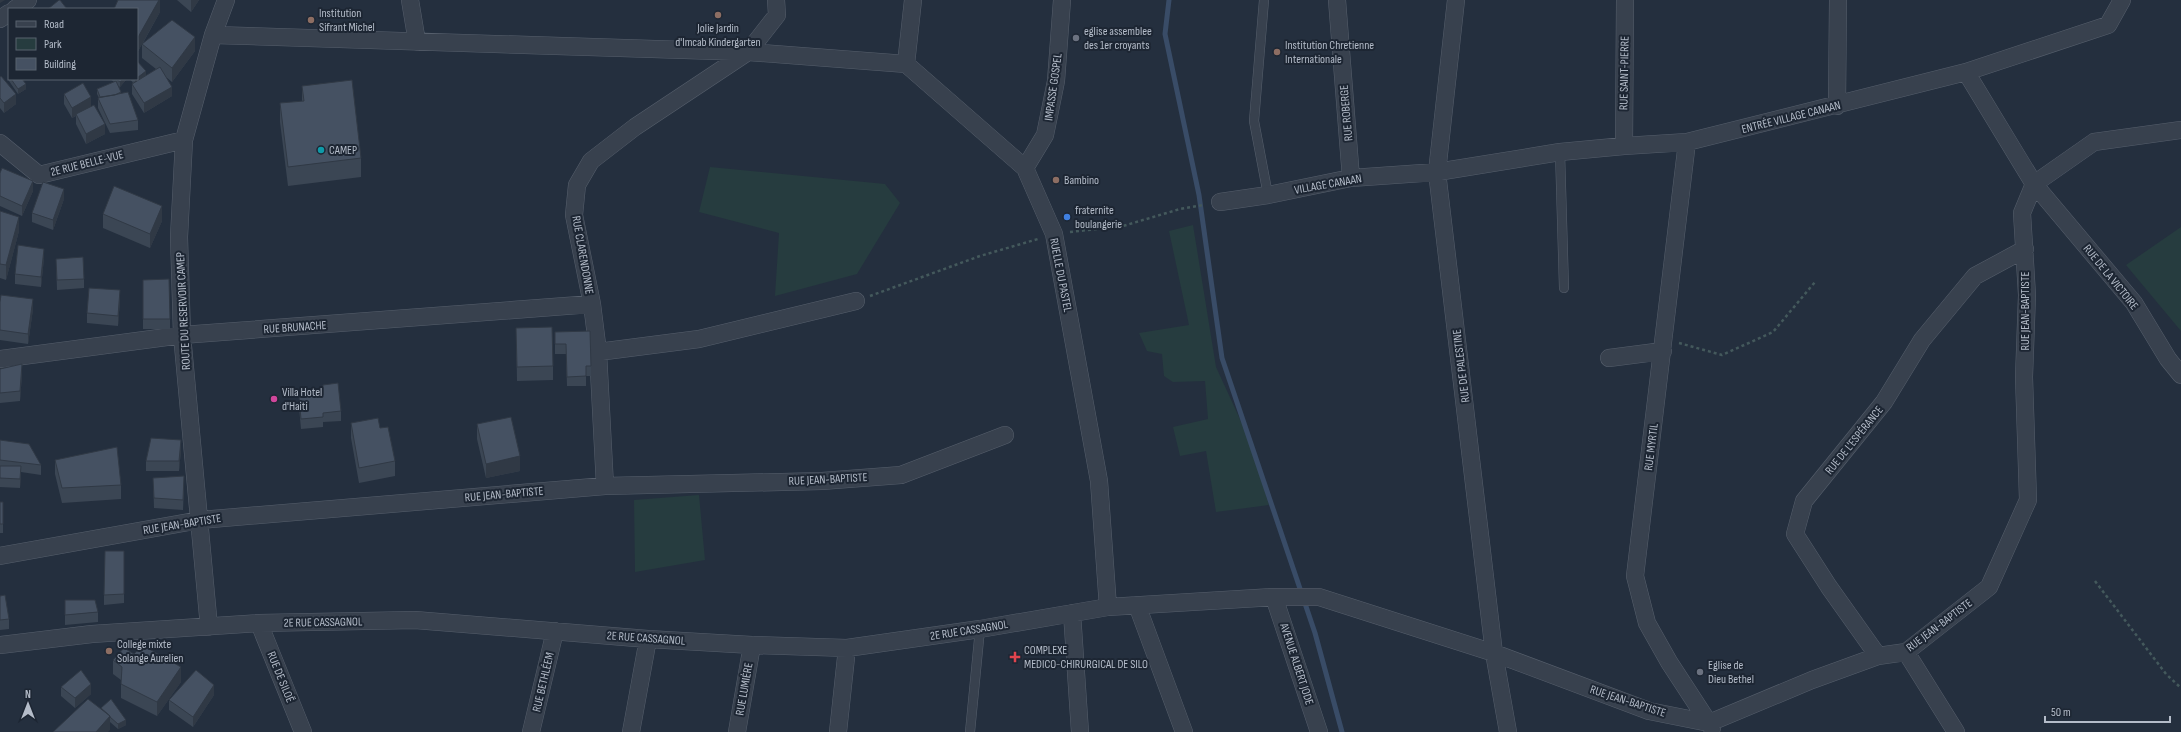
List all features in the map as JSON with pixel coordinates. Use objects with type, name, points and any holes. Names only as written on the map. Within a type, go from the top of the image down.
[{"type":"street","points":[[17,8],[28,0]]},
{"type":"street","name":"ROUTE DU RESERVOIR CAMEP","points":[[209,627],[182,335],[179,237],[184,140],[213,35],[226,0]]},
{"type":"street","points":[[410,0],[417,42]]},
{"type":"street","name":"RUE CLARENDONNE","points":[[605,486],[598,352],[592,304],[574,215],[577,184],[591,161],[635,127],[748,52],[777,15],[776,0]]},
{"type":"street","points":[[213,35],[748,52],[906,64],[913,0]]},
{"type":"street","name":"IMPASSE GOSPEL","points":[[1025,168],[1045,135],[1056,81],[1062,0]]},
{"type":"street","name":"RUE ROBERGE","points":[[1337,0],[1351,178]]},
{"type":"street","name":"RUE DE PALESTINE","points":[[1456,0],[1437,172],[1494,653],[1508,732]]},
{"type":"street","name":"RUE SAINT-PIERRE","points":[[1624,146],[1625,0]]},
{"type":"street","points":[[1837,106],[1838,0]]},
{"type":"street","name":"ENTRÉE VILLAGE CANAAN","points":[[1437,172],[1560,152],[1687,142],[1837,106],[1966,72],[2108,25],[2122,0]]},
{"type":"street","name":"RUELLE DU PASTEL","points":[[906,64],[1025,168],[1054,234],[1099,481],[1108,607]]},
{"type":"street","name":"RUE DE LA VICTOIRE","points":[[1966,72],[2034,184],[2134,303],[2168,360],[2181,375]]},
{"type":"street","points":[[2034,184],[2094,142],[2181,130]]},
{"type":"street","name":"2E RUE BELLE-VUE","points":[[0,143],[39,175],[184,140]]},
{"type":"street","name":"RUE MYRTIL","points":[[1687,142],[1635,576],[1647,623],[1669,662],[1712,728]]},
{"type":"street","name":"VILLAGE CANAAN","points":[[1220,202],[1268,195],[1351,178],[1437,172]]},
{"type":"street","name":"RUE JEAN-BAPTISTE","points":[[1319,597],[1494,653],[1649,710],[1712,728],[1812,680],[1878,656],[1906,652],[1989,587],[2028,500],[2024,377],[2027,295],[2022,213],[2034,184]]},
{"type":"street","name":"RUE DE L'ESPÉRANCE","points":[[1878,656],[1829,587],[1795,534],[1804,501],[1884,402],[1922,340],[1975,276],[2024,249]]},
{"type":"street","points":[[598,352],[699,339],[856,301]]},
{"type":"street","name":"RUE BRUNACHE","points":[[0,359],[182,335],[592,304]]},
{"type":"street","points":[[1609,358],[1663,345]]},
{"type":"street","name":"RUE JEAN-BAPTISTE","points":[[0,556],[200,520],[605,486],[822,481],[901,475],[1005,435]]},
{"type":"street","name":"2E RUE CASSAGNOL","points":[[0,645],[92,634],[259,623],[415,620],[648,639],[752,645],[847,648],[980,629],[1108,607],[1282,596],[1319,597]]},
{"type":"street","name":"AVENUE ALBERT JODE","points":[[1282,596],[1319,732]]},
{"type":"street","points":[[1137,605],[1184,732]]},
{"type":"street","points":[[1072,613],[1080,732]]},
{"type":"street","name":"RUE DE SILOË","points":[[259,623],[303,732]]},
{"type":"street","name":"RUE BETHLÉEM","points":[[531,732],[555,632]]},
{"type":"street","points":[[631,732],[648,639]]},
{"type":"street","name":"RUE LUMIÈRE","points":[[736,732],[752,645]]},
{"type":"street","points":[[838,732],[847,648]]},
{"type":"street","points":[[1906,652],[1956,732]]},
{"type":"lane","points":[[1264,0],[1254,121],[1268,195]]},
{"type":"lane","points":[[1560,152],[1564,288]]},
{"type":"lane","points":[[970,732],[980,629]]},
{"type":"path","points":[[856,301],[980,256],[1054,234],[1123,226],[1180,209],[1220,202]]},
{"type":"path","points":[[1663,345],[1722,354],[1773,332],[1815,282]]},
{"type":"path","points":[[2095,582],[2166,674],[2181,688]]},
{"type":"green space","points":[[710,167],[885,184],[900,203],[857,274],[775,296],[779,233],[699,212]]},
{"type":"green space","points":[[1193,225],[1216,367],[1250,441],[1269,505],[1216,512],[1206,451],[1180,456],[1173,427],[1208,419],[1205,381],[1173,382],[1164,376],[1162,354],[1147,351],[1139,333],[1189,325],[1169,231]]},
{"type":"green space","points":[[2181,227],[2181,331],[2126,265]]},
{"type":"green space","points":[[699,495],[705,560],[635,572],[634,500]]},
{"type":"building","points":[[60,0],[66,8],[49,8]]},
{"type":"building","points":[[118,0],[159,0],[138,37],[138,8],[114,8]]},
{"type":"building","points":[[172,20],[195,37],[172,68],[142,44]]},
{"type":"building","points":[[138,62],[146,71],[138,77]]},
{"type":"building","points":[[160,67],[172,87],[144,103],[132,84]]},
{"type":"building","points":[[1,76],[16,94],[4,103],[0,98]]},
{"type":"building","points":[[12,80],[23,80],[26,84],[18,89]]},
{"type":"building","name":"CAMEP","points":[[352,80],[361,158],[288,167],[280,103],[304,101],[302,86]]},
{"type":"building","points":[[116,81],[121,92],[115,95],[100,97],[97,89]]},
{"type":"building","points":[[83,83],[91,97],[72,108],[64,94]]},
{"type":"building","points":[[128,92],[138,120],[110,124],[98,98]]},
{"type":"building","points":[[94,105],[105,124],[86,134],[76,114]]},
{"type":"building","points":[[2,168],[33,181],[22,206],[0,196],[0,173]]},
{"type":"building","points":[[43,182],[64,189],[53,220],[32,213]]},
{"type":"building","points":[[114,186],[162,206],[150,234],[103,214]]},
{"type":"building","points":[[0,211],[19,217],[6,265],[0,264]]},
{"type":"building","points":[[18,245],[44,249],[41,277],[15,274]]},
{"type":"building","points":[[83,257],[84,279],[57,280],[56,259]]},
{"type":"building","points":[[169,279],[170,319],[143,319],[143,280]]},
{"type":"building","points":[[89,288],[120,290],[118,316],[87,313]]},
{"type":"building","points":[[1,295],[33,299],[28,334],[0,330]]},
{"type":"building","points":[[552,327],[553,366],[517,367],[516,328]]},
{"type":"building","points":[[590,331],[591,366],[586,366],[586,376],[567,377],[566,344],[555,344],[555,332]]},
{"type":"building","points":[[22,364],[20,391],[0,393],[0,369]]},
{"type":"building","points":[[338,383],[341,411],[323,413],[323,417],[301,419],[299,397],[323,395],[323,385]]},
{"type":"building","points":[[511,417],[520,456],[486,464],[477,424]]},
{"type":"building","points":[[378,418],[380,428],[388,427],[395,461],[359,468],[351,423]]},
{"type":"building","points":[[151,438],[181,440],[179,461],[146,461]]},
{"type":"building","points":[[0,440],[29,444],[41,465],[0,460]]},
{"type":"building","points":[[117,447],[121,485],[62,488],[55,460]]},
{"type":"building","points":[[0,466],[21,466],[20,479],[0,478]]},
{"type":"building","points":[[184,476],[183,500],[154,498],[153,478]]},
{"type":"building","points":[[0,502],[3,502],[3,524],[0,524]]},
{"type":"building","points":[[105,551],[124,551],[124,594],[104,595]]},
{"type":"building","points":[[5,595],[9,619],[0,620],[0,596]]},
{"type":"building","points":[[65,600],[95,600],[98,612],[65,615]]},
{"type":"building","points":[[142,645],[181,667],[157,702],[121,684],[122,667],[113,660],[124,648],[134,654]]},
{"type":"building","points":[[81,670],[91,684],[75,698],[61,687]]},
{"type":"building","points":[[196,670],[214,685],[193,717],[169,700]]},
{"type":"building","points":[[88,699],[110,716],[96,732],[53,732]]},
{"type":"building","points":[[111,699],[126,720],[118,724],[101,708]]},
{"type":"waterway","points":[[1169,0],[1165,34],[1199,195],[1222,358],[1315,633],[1342,732]]},
{"type":"place","name":"Jolie Jardin d'Imcab Kindergarten","points":[[718,15]]},
{"type":"place","name":"Institution Sifrant Michel","points":[[311,20]]},
{"type":"place","name":"eglise assemblee des 1er croyants","points":[[1076,38]]},
{"type":"place","name":"Institution Chretienne Internationale","points":[[1277,52]]},
{"type":"place","name":"CAMEP","points":[[321,150]]},
{"type":"place","name":"Bambino","points":[[1056,180]]},
{"type":"place","name":"fraternite boulangerie","points":[[1067,217]]},
{"type":"place","name":"Villa Hotel d'Haiti","points":[[274,399]]},
{"type":"place","name":"College mixte Solange Aurelien","points":[[109,651]]},
{"type":"place","name":"COMPLEXE MEDICO-CHIRURGICAL DE SILO","points":[[1015,657]]},
{"type":"place","name":"Eglise de Dieu Bethel","points":[[1700,672]]}]
